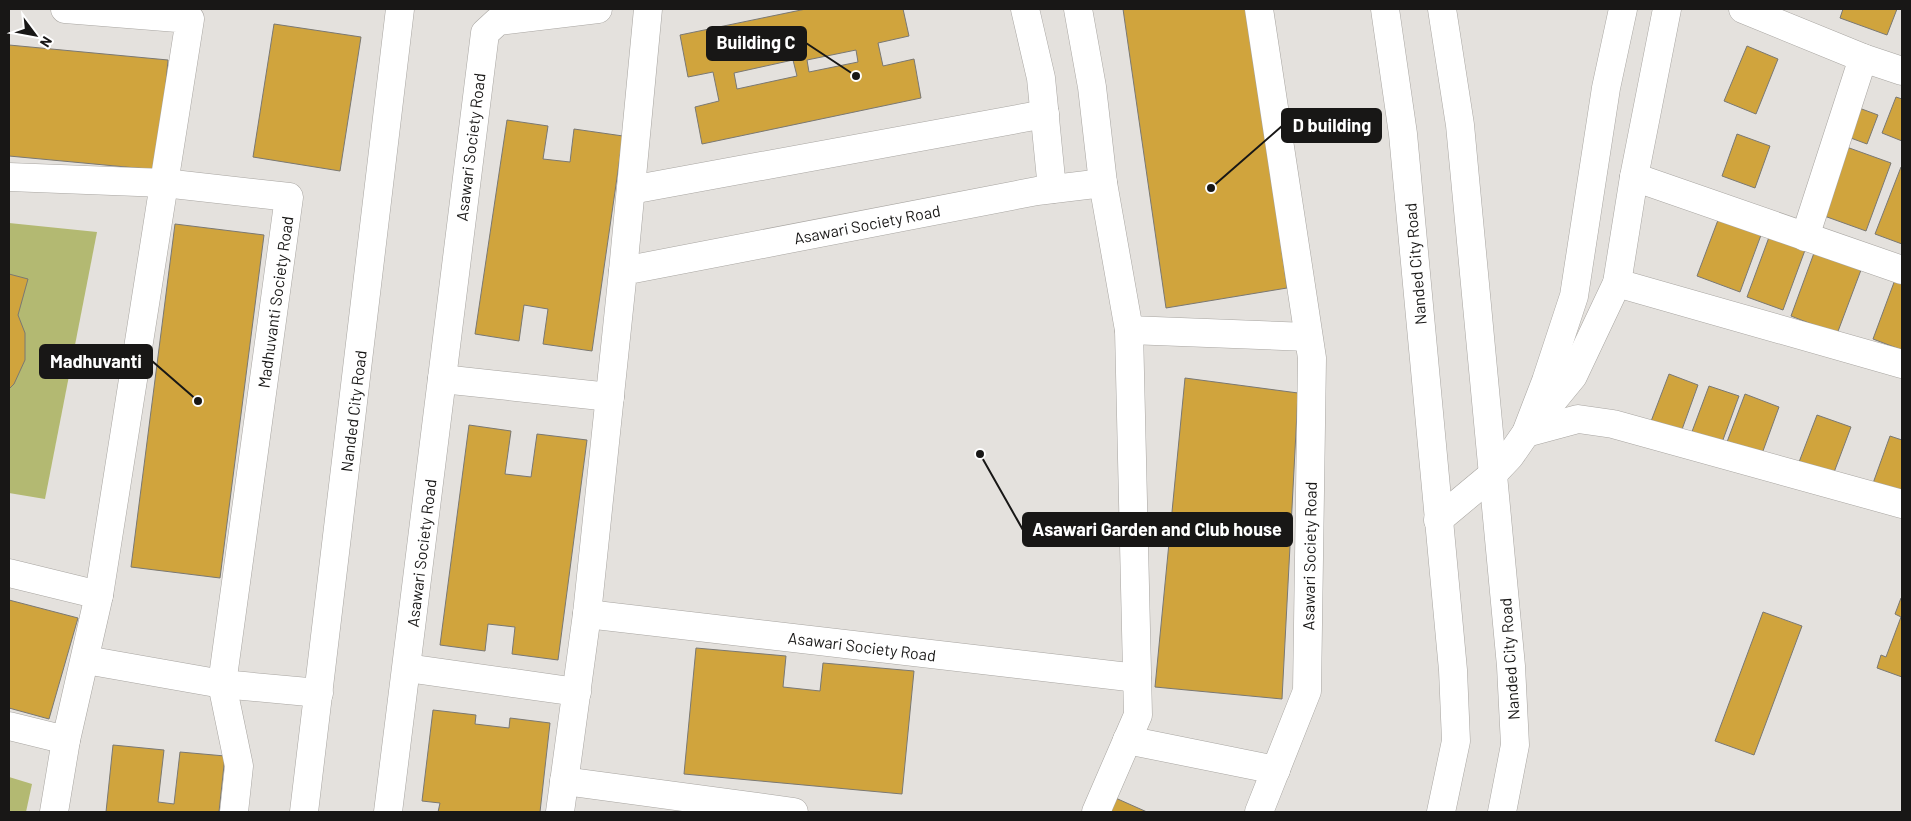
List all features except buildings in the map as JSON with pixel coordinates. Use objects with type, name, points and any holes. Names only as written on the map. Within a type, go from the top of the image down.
[{"type":"street","points":[[54,812],[66,740],[86,660],[99,595],[190,19],[64,9]]},
{"type":"street","name":"Nanded City Road","points":[[304,812],[400,9]]},
{"type":"street","name":"Asawari Society Road","points":[[388,812],[484,33],[498,21],[598,9]]},
{"type":"street","points":[[560,812],[587,614],[648,9]]},
{"type":"street","points":[[1024,9],[1041,78],[1052,189]]},
{"type":"street","points":[[1078,9],[1092,87],[1103,183],[1129,330],[1138,716],[1096,812]]},
{"type":"street","name":"Asawari Society Road","points":[[1259,9],[1312,358],[1307,691],[1259,812]]},
{"type":"street","name":"Nanded City Road","points":[[1386,9],[1403,134],[1453,670],[1456,741],[1441,812]]},
{"type":"street","name":"Nanded City Road","points":[[1442,9],[1460,125],[1511,666],[1515,744],[1502,812]]},
{"type":"street","points":[[1526,433],[1574,296],[1606,88],[1624,9]]},
{"type":"street","points":[[1438,520],[1492,475],[1510,456],[1526,433],[1573,376],[1617,283],[1634,177],[1668,9]]},
{"type":"street","points":[[1743,9],[1863,58],[1902,71]]},
{"type":"street","points":[[1805,237],[1863,58]]},
{"type":"street","points":[[631,190],[1045,114]]},
{"type":"street","name":"Madhuvanti Society Road","points":[[9,177],[164,183],[289,198],[222,684]]},
{"type":"street","points":[[1634,177],[1902,270]]},
{"type":"street","name":"Asawari Society Road","points":[[623,271],[1052,189],[1103,183]]},
{"type":"street","points":[[1617,283],[1902,364]]},
{"type":"street","points":[[1129,330],[1308,337]]},
{"type":"street","points":[[442,379],[610,397]]},
{"type":"street","points":[[1526,433],[1578,418],[1613,424],[1902,504]]},
{"type":"street","points":[[9,574],[99,595]]},
{"type":"street","name":"Asawari Society Road","points":[[587,614],[1137,678]]},
{"type":"street","points":[[86,660],[222,684],[319,693]]},
{"type":"street","points":[[407,668],[576,692]]},
{"type":"street","points":[[222,684],[240,766],[234,812]]},
{"type":"street","points":[[9,726],[66,740]]},
{"type":"street","points":[[1127,740],[1276,770]]},
{"type":"street","points":[[564,781],[794,812]]},
{"type":"green space","points":[[9,223],[97,232],[45,499],[9,493]]},
{"type":"green space","points":[[9,777],[32,784],[26,812],[9,812]]},
{"type":"place","name":"Building C","points":[[856,76]]},
{"type":"place","name":"D building","points":[[1211,188]]},
{"type":"place","name":"Madhuvanti","points":[[198,401]]},
{"type":"place","name":"Asawari Garden and Club house","points":[[980,454]]}]
